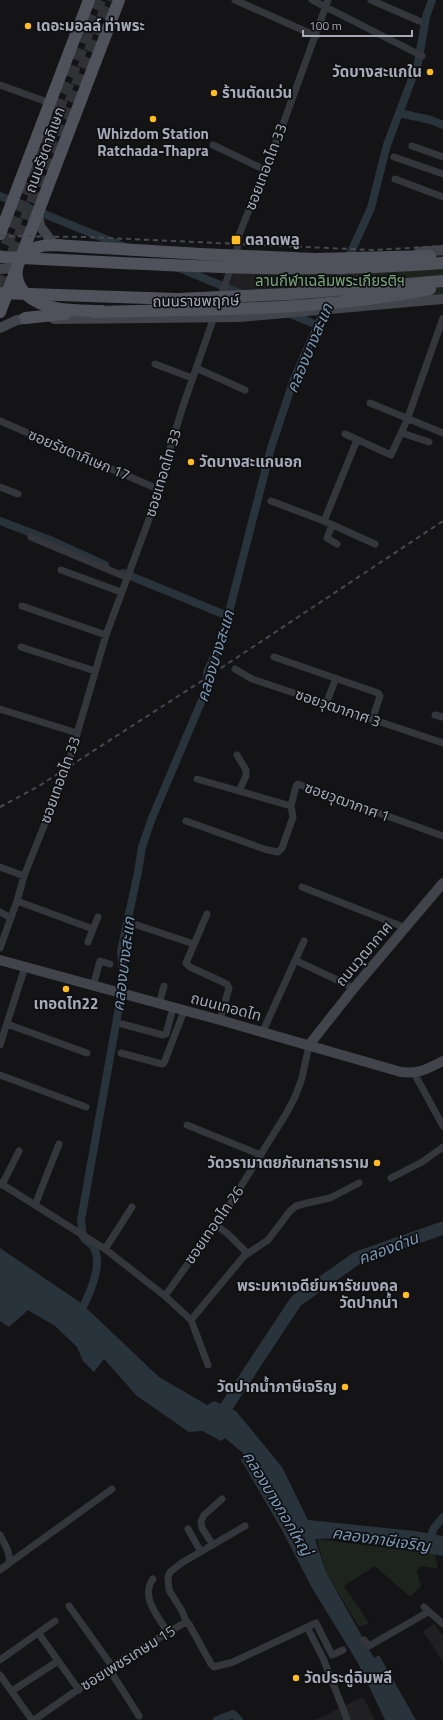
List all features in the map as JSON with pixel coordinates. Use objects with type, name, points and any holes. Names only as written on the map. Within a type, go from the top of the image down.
[{"type":"main road","name":"ถนนรัชดาภิเษก","points":[[1,229],[89,0]]},
{"type":"main road","name":"ถนนรัชดาภิเษก","points":[[0,312],[119,0]]},
{"type":"main road","points":[[38,215],[40,226],[54,245]]},
{"type":"main road","points":[[443,250],[387,254],[356,254],[237,250],[84,242],[34,248],[24,256],[17,268],[16,279],[23,292],[35,301],[59,309],[101,311],[279,307],[400,295],[443,287]]},
{"type":"main road","points":[[54,245],[315,259],[443,256]]},
{"type":"main road","points":[[0,258],[278,269],[334,269],[443,263]]},
{"type":"main road","points":[[0,269],[17,268]]},
{"type":"main road","name":"ถนนราชพฤกษ์","points":[[0,293],[177,299],[290,294],[443,281]]},
{"type":"main road","name":"ถนนราชพฤกษ์","points":[[0,328],[11,322],[25,318],[74,320],[214,317],[319,311],[443,299]]},
{"type":"main road","points":[[25,318],[101,311]]},
{"type":"main road","name":"ถนนวุฒากาศ","points":[[309,1045],[354,988],[443,883]]},
{"type":"main road","name":"ถนนเทอดไท","points":[[0,960],[220,1020],[401,1072],[414,1073],[422,1071],[443,1061]]},
{"type":"street","points":[[235,0],[316,36]]},
{"type":"street","points":[[312,0],[327,3],[422,56]]},
{"type":"street","points":[[371,0],[419,21]]},
{"type":"street","name":"ซอยเทอดไท 33","points":[[0,948],[17,901],[24,876],[67,768],[106,635],[127,574],[148,522],[192,378],[237,250],[239,235],[316,36],[327,3]]},
{"type":"street","points":[[0,85],[50,103]]},
{"type":"street","points":[[213,145],[265,170]]},
{"type":"street","points":[[412,146],[443,156]]},
{"type":"street","points":[[394,157],[443,174]]},
{"type":"street","points":[[395,179],[443,197]]},
{"type":"street","points":[[345,434],[390,455],[394,451],[407,420],[443,318]]},
{"type":"street","points":[[155,364],[192,378]]},
{"type":"street","points":[[196,368],[245,390]]},
{"type":"street","points":[[370,403],[407,420],[443,433]]},
{"type":"street","name":"ซอยรัชดาภิเษก 17","points":[[0,421],[158,489]]},
{"type":"street","points":[[402,433],[429,442]]},
{"type":"street","points":[[324,521],[357,440]]},
{"type":"street","points":[[0,487],[18,494]]},
{"type":"street","points":[[271,502],[324,521],[375,544]]},
{"type":"street","points":[[332,525],[327,538],[337,544]]},
{"type":"street","points":[[31,537],[127,574]]},
{"type":"street","points":[[61,570],[121,592]]},
{"type":"street","points":[[22,606],[106,635]]},
{"type":"street","points":[[21,647],[95,671]]},
{"type":"street","points":[[274,657],[379,694],[372,720]]},
{"type":"street","name":"ซอยวุฒากาศ 3","points":[[235,669],[252,679],[443,743]]},
{"type":"street","points":[[326,704],[336,678]]},
{"type":"street","points":[[0,709],[77,733]]},
{"type":"street","points":[[435,715],[443,717]]},
{"type":"street","points":[[237,755],[246,770],[246,776],[239,791]]},
{"type":"street","name":"ซอยวุฒากาศ 1","points":[[197,779],[291,806],[296,786],[298,784],[443,836]]},
{"type":"street","points":[[186,821],[267,850],[278,852],[282,848],[292,817],[291,806]]},
{"type":"street","points":[[0,868],[24,876]]},
{"type":"street","points":[[302,887],[406,928]]},
{"type":"street","points":[[17,901],[93,929]]},
{"type":"street","points":[[0,912],[11,918]]},
{"type":"street","points":[[207,914],[187,965],[224,982],[229,988],[220,1020]]},
{"type":"street","points":[[88,942],[98,917]]},
{"type":"street","points":[[134,924],[194,944]]},
{"type":"street","points":[[262,1033],[304,941]]},
{"type":"street","points":[[92,986],[100,961],[110,964]]},
{"type":"street","points":[[299,962],[354,988]]},
{"type":"street","points":[[0,1045],[25,967]]},
{"type":"street","points":[[159,1004],[164,986]]},
{"type":"street","points":[[122,1024],[163,1035],[166,1034],[173,1008]]},
{"type":"street","points":[[121,1053],[162,1064],[164,1063],[184,1011]]},
{"type":"street","points":[[7,1024],[87,1053]]},
{"type":"street","name":"ซอยเทอดไท 26","points":[[165,1296],[216,1225],[261,1155],[295,1097],[302,1078],[309,1045]]},
{"type":"street","points":[[414,1073],[443,1126]]},
{"type":"street","points":[[0,1075],[86,1107]]},
{"type":"street","points":[[186,1125],[261,1155]]},
{"type":"street","points":[[35,1205],[59,1144]]},
{"type":"street","points":[[391,1178],[422,1162],[443,1147]]},
{"type":"street","points":[[19,1151],[1,1184],[105,1249],[165,1296],[191,1320],[208,1365]]},
{"type":"street","points":[[191,1320],[247,1253],[262,1246],[283,1218],[296,1206],[330,1198],[358,1183]]},
{"type":"street","points":[[105,1249],[132,1207]]},
{"type":"street","points":[[216,1225],[228,1234],[247,1253]]},
{"type":"street","points":[[0,1570],[112,1489]]},
{"type":"street","points":[[213,1545],[202,1528],[200,1521],[204,1515],[222,1500]]},
{"type":"street","points":[[187,1623],[182,1611],[169,1590],[168,1577],[170,1572],[183,1562],[245,1526]]},
{"type":"street","points":[[188,1529],[201,1552]]},
{"type":"street","points":[[0,1535],[8,1553],[8,1564]]},
{"type":"street","points":[[153,1579],[148,1590],[149,1599],[168,1633]]},
{"type":"street","points":[[69,1606],[111,1668],[139,1716]]},
{"type":"street","points":[[364,1640],[369,1646],[426,1610],[443,1624]]},
{"type":"street","points":[[0,1660],[39,1634],[55,1621]]},
{"type":"street","name":"ซอยเพชรเกษม 15","points":[[33,1720],[111,1668],[187,1623],[214,1667],[233,1662],[307,1627]]},
{"type":"street","points":[[332,1655],[316,1623],[307,1627],[323,1658],[347,1719]]},
{"type":"street","points":[[39,1634],[79,1690]]},
{"type":"street","points":[[323,1658],[343,1650]]},
{"type":"street","points":[[12,1692],[58,1661]]},
{"type":"street","points":[[0,1675],[33,1720]]},
{"type":"shaded area","points":[[240,252],[313,256],[270,312],[221,312]]},
{"type":"shaded area","points":[[434,1624],[443,1636],[443,1662],[423,1631]]},
{"type":"shaded area","points":[[363,1697],[375,1720],[315,1720]]},
{"type":"green space","name":"ลานกีฬาเฉลิมพระเกียรติฯ","points":[[443,253],[443,294],[270,312],[265,275],[312,264]]},
{"type":"green space","points":[[317,1539],[435,1554],[438,1569],[421,1566],[417,1572],[421,1586],[410,1597],[375,1566],[344,1586],[369,1623],[359,1627],[326,1572]]},
{"type":"water","points":[[0,1248],[81,1303],[159,1377],[207,1405],[214,1401],[236,1411],[282,1467],[308,1520],[415,1531],[443,1536],[443,1556],[347,1538],[315,1539],[326,1572],[374,1658],[379,1655],[416,1720],[385,1720],[358,1663],[312,1588],[282,1530],[241,1460],[243,1453],[225,1438],[221,1441],[202,1431],[189,1432],[137,1396],[104,1359],[94,1372],[83,1361],[77,1347],[55,1326],[28,1310],[9,1327],[0,1321]]},
{"type":"waterway","name":"คลองบางสะแก","points":[[332,294],[371,208],[387,145],[418,63],[426,17],[432,0]]},
{"type":"waterway","points":[[399,113],[431,120],[443,125]]},
{"type":"waterway","points":[[0,196],[125,247]]},
{"type":"waterway","points":[[179,268],[242,294]]},
{"type":"waterway","name":"คลองบางสะแก","points":[[79,1315],[96,1273],[97,1255],[92,1245],[83,1237],[81,1220],[119,1007],[123,972],[121,951],[142,847],[152,818],[208,686],[207,672],[220,644],[271,448],[294,379],[326,306]]},
{"type":"waterway","points":[[288,313],[317,325]]},
{"type":"waterway","points":[[0,521],[50,540],[105,565]]},
{"type":"waterway","points":[[123,573],[228,616]]},
{"type":"waterway","name":"คลองด่าน","points":[[217,1421],[296,1301],[357,1258],[443,1228]]},
{"type":"waterway","name":"คลองภาษีเจริญ","points":[[428,1543],[434,1528],[443,1517]]},
{"type":"waterway","points":[[217,1720],[233,1714],[239,1720]]},
{"type":"tunnel","points":[[0,262],[100,0]]},
{"type":"tunnel","points":[[0,287],[109,0]]},
{"type":"railway","points":[[0,236],[86,237],[372,250],[443,246]]},
{"type":"railway","points":[[0,807],[39,786],[200,682],[443,521]]},
{"type":"place","name":"เดอะมอลล์ ท่าพระ","points":[[28,26]]},
{"type":"place","name":"วัดบางสะแกใน","points":[[430,72]]},
{"type":"place","name":"ร้านตัดแว่น","points":[[214,93]]},
{"type":"place","name":"Whizdom Station Ratchada-Thapra","points":[[153,119]]},
{"type":"place","name":"ตลาดพลู","points":[[236,240]]},
{"type":"place","name":"วัดบางสะแกนอก","points":[[191,462]]},
{"type":"place","name":"เทอดไท22","points":[[66,989]]},
{"type":"place","name":"วัดวรามาตยภัณฑสาราราม","points":[[377,1163]]},
{"type":"place","name":"พระมหาเจดีย์มหารัชมงคล วัดปากน้ำ","points":[[406,1295]]},
{"type":"place","name":"วัดปากน้ำภาษีเจริญ","points":[[345,1387]]},
{"type":"place","name":"วัดประดู่ฉิมพลี","points":[[296,1678]]},
{"type":"water label","name":"คลองบางกอกใหญ่","points":[[278,1503]]}]
